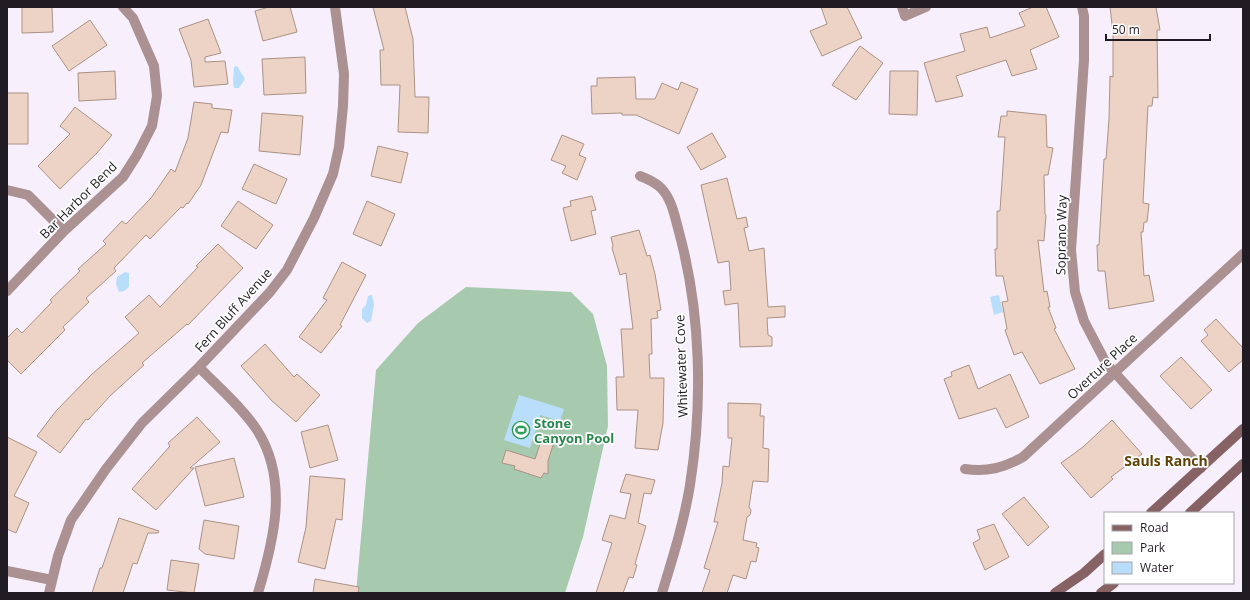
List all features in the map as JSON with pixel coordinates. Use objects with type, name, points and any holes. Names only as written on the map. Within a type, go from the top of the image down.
[{"type":"street","name":"Bar Harbor Bend","points":[[7,291],[64,231],[123,177],[137,155],[152,126],[157,96],[154,66],[133,18],[123,7]]},
{"type":"street","name":"Fern Bluff Avenue","points":[[49,593],[65,536],[72,520],[86,497],[126,440],[251,313],[287,270],[328,188],[339,147],[344,106],[344,74],[335,7]]},
{"type":"street","points":[[902,7],[905,16],[926,7]]},
{"type":"street","name":"Soprano Way","points":[[1082,7],[1084,16],[1084,60],[1071,250],[1074,292],[1084,322],[1099,353],[1113,373],[1201,468]]},
{"type":"street","name":"Whitewater Cove","points":[[640,176],[651,180],[661,188],[668,199],[674,216],[684,251],[692,297],[696,342],[698,388],[690,484],[674,554],[662,593]]},
{"type":"street","points":[[7,190],[28,195],[64,231]]},
{"type":"street","name":"Overture Place","points":[[966,469],[980,471],[993,470],[1023,457],[1243,254]]},
{"type":"street","points":[[199,367],[235,404],[256,430],[266,447],[273,466],[277,486],[277,509],[273,534],[258,593]]},
{"type":"street","points":[[1152,512],[1243,429]]},
{"type":"street","points":[[1191,512],[1243,464]]},
{"type":"street","points":[[1055,593],[1084,573],[1104,555]]},
{"type":"street","points":[[7,571],[52,580]]},
{"type":"street","points":[[1100,593],[1113,584]]},
{"type":"green space","points":[[466,287],[571,292],[593,314],[607,366],[608,426],[583,537],[565,593],[356,593],[376,370],[418,323]]},
{"type":"water","points":[[237,66],[245,79],[239,88],[234,88],[234,67]]},
{"type":"water","points":[[125,272],[129,273],[129,287],[124,291],[119,292],[116,284],[117,277]]},
{"type":"water","points":[[372,295],[374,304],[371,321],[367,323],[362,318],[362,309],[366,305],[368,296]]},
{"type":"water","points":[[999,295],[1003,312],[994,315],[990,297]]},
{"type":"water","name":"Stone Canyon Pool","points":[[519,395],[564,409],[560,421],[540,415],[530,448],[504,440]]},
{"type":"building","points":[[22,7],[52,7],[53,32],[22,33]]},
{"type":"building","points":[[269,7],[290,7],[297,32],[263,41],[255,11]]},
{"type":"building","points":[[373,7],[405,7],[413,39],[415,97],[429,97],[428,133],[398,132],[400,85],[381,85],[380,50],[384,50]]},
{"type":"building","points":[[821,7],[847,7],[862,38],[822,56],[810,31],[827,24]]},
{"type":"building","points":[[1033,7],[1046,7],[1059,37],[1030,50],[1037,69],[1012,76],[1006,60],[956,76],[963,96],[936,102],[924,63],[965,51],[960,34],[987,27],[990,38],[1025,26],[1019,13]]},
{"type":"building","points":[[1110,7],[1156,7],[1160,30],[1157,30],[1158,98],[1153,97],[1152,106],[1148,106],[1143,203],[1149,204],[1147,222],[1144,222],[1143,232],[1141,232],[1144,276],[1149,275],[1154,301],[1109,309],[1105,271],[1098,271],[1097,245],[1099,245],[1104,159],[1106,159],[1110,76],[1113,77],[1113,33]]},
{"type":"building","points":[[208,19],[221,53],[205,57],[205,62],[225,61],[228,84],[194,87],[191,60],[179,29]]},
{"type":"building","points":[[90,20],[107,45],[69,71],[52,46]]},
{"type":"building","points":[[860,46],[883,63],[856,100],[832,85]]},
{"type":"building","points":[[305,57],[306,93],[264,95],[262,59]]},
{"type":"building","points":[[115,71],[116,99],[79,101],[78,73]]},
{"type":"building","points":[[890,71],[918,71],[917,115],[889,114]]},
{"type":"building","points":[[635,77],[636,99],[655,99],[662,83],[678,90],[681,82],[698,89],[679,134],[636,115],[622,115],[622,113],[592,114],[591,86],[597,86],[597,78]]},
{"type":"building","points":[[7,93],[28,93],[28,144],[7,144]]},
{"type":"building","points":[[194,102],[212,104],[212,108],[232,110],[228,133],[221,132],[201,185],[188,204],[187,203],[183,208],[181,207],[150,239],[146,235],[114,268],[116,271],[86,298],[89,302],[63,327],[65,330],[21,374],[7,360],[7,338],[17,328],[22,333],[52,302],[50,300],[80,271],[78,269],[106,244],[103,241],[122,221],[126,224],[151,198],[171,169],[175,172],[188,138]]},
{"type":"building","points":[[75,107],[112,135],[97,153],[60,189],[38,166],[70,134],[60,126]]},
{"type":"building","points":[[1007,111],[1046,115],[1047,147],[1053,148],[1048,175],[1044,175],[1046,215],[1044,241],[1038,240],[1044,292],[1047,291],[1050,307],[1048,307],[1056,328],[1054,329],[1075,369],[1040,384],[1022,352],[1014,355],[1005,330],[1007,329],[1002,302],[1008,301],[1003,276],[996,276],[995,249],[997,249],[997,211],[1000,211],[1005,137],[998,137],[1001,116],[1007,116]]},
{"type":"building","points":[[262,113],[303,116],[300,155],[259,151]]},
{"type":"building","points":[[712,133],[726,157],[701,170],[687,147]]},
{"type":"building","points":[[562,135],[584,144],[579,155],[586,158],[577,180],[562,173],[566,166],[551,160]]},
{"type":"building","points":[[378,146],[408,153],[401,183],[371,176]]},
{"type":"building","points":[[254,164],[287,179],[276,204],[242,189]]},
{"type":"building","points":[[727,178],[737,219],[746,217],[748,227],[744,228],[749,251],[764,248],[768,307],[785,306],[785,317],[767,318],[768,335],[772,337],[772,346],[740,347],[738,303],[725,305],[723,291],[731,290],[729,261],[718,263],[701,185]]},
{"type":"building","points":[[592,196],[596,210],[591,211],[596,234],[571,241],[563,208],[571,206],[570,201]]},
{"type":"building","points":[[238,201],[273,225],[256,249],[221,226]]},
{"type":"building","points":[[367,201],[395,214],[381,246],[353,234]]},
{"type":"building","points":[[639,230],[647,256],[650,255],[661,310],[657,311],[658,318],[651,319],[652,354],[649,354],[650,378],[664,378],[663,423],[658,450],[635,448],[638,410],[617,410],[616,377],[624,377],[621,329],[633,329],[626,273],[620,275],[612,248],[611,237]]},
{"type":"building","points":[[218,244],[243,268],[188,325],[187,324],[142,363],[144,365],[111,395],[88,420],[86,419],[60,453],[37,436],[56,411],[91,375],[139,333],[125,317],[149,295],[160,307],[198,267],[196,266]]},
{"type":"building","points":[[342,262],[366,275],[340,325],[342,326],[321,353],[299,337],[327,300],[323,298]]},
{"type":"building","points":[[1216,319],[1243,348],[1243,360],[1229,372],[1201,341],[1208,335],[1204,330]]},
{"type":"building","points":[[265,344],[294,377],[297,374],[320,395],[296,422],[272,401],[241,366]]},
{"type":"building","points":[[1181,357],[1212,390],[1191,409],[1160,376]]},
{"type":"building","points":[[969,365],[978,389],[1010,374],[1029,417],[1006,428],[996,408],[959,419],[944,379],[952,376],[951,372]]},
{"type":"building","points":[[728,403],[761,404],[760,416],[764,416],[763,448],[769,449],[768,482],[753,481],[749,507],[751,510],[750,515],[747,517],[743,540],[757,543],[756,547],[759,548],[756,562],[751,561],[746,579],[733,575],[727,593],[702,593],[710,570],[704,568],[718,522],[714,522],[722,483],[723,466],[729,467],[732,438],[728,438]]},
{"type":"building","points":[[197,417],[220,442],[190,468],[194,468],[156,510],[132,489],[170,446],[168,443]]},
{"type":"building","points":[[1112,420],[1142,454],[1111,477],[1113,479],[1091,498],[1061,463],[1083,447]]},
{"type":"building","points":[[328,425],[338,460],[310,468],[301,432]]},
{"type":"building","points":[[543,435],[555,439],[548,461],[548,474],[544,473],[541,478],[514,469],[515,466],[502,463],[506,450],[535,459]]},
{"type":"building","points":[[7,437],[37,452],[14,496],[29,503],[16,533],[7,529]]},
{"type":"building","points":[[234,458],[244,497],[205,506],[195,467]]},
{"type":"building","points":[[626,474],[655,480],[651,494],[644,493],[638,523],[646,526],[635,564],[637,565],[633,578],[629,577],[623,593],[596,593],[612,543],[602,540],[610,515],[625,519],[631,494],[620,492]]},
{"type":"building","points":[[310,476],[345,479],[342,520],[336,519],[325,569],[298,562],[306,527]]},
{"type":"building","points":[[1024,497],[1049,527],[1028,546],[1002,514]]},
{"type":"building","points":[[119,518],[159,531],[158,533],[148,533],[137,564],[133,563],[123,593],[92,593],[100,568],[102,568]]},
{"type":"building","points":[[204,520],[239,526],[234,559],[205,554],[199,549]]},
{"type":"building","points":[[994,524],[1009,557],[985,570],[973,543],[980,539],[977,530]]},
{"type":"building","points":[[171,560],[199,564],[194,593],[167,590]]},
{"type":"building","points":[[315,579],[359,587],[358,593],[313,593]]},
{"type":"place","name":"Stone Canyon Pool","points":[[521,430]]},
{"type":"district","name":"Sauls Ranch","points":[[1166,460]]}]
